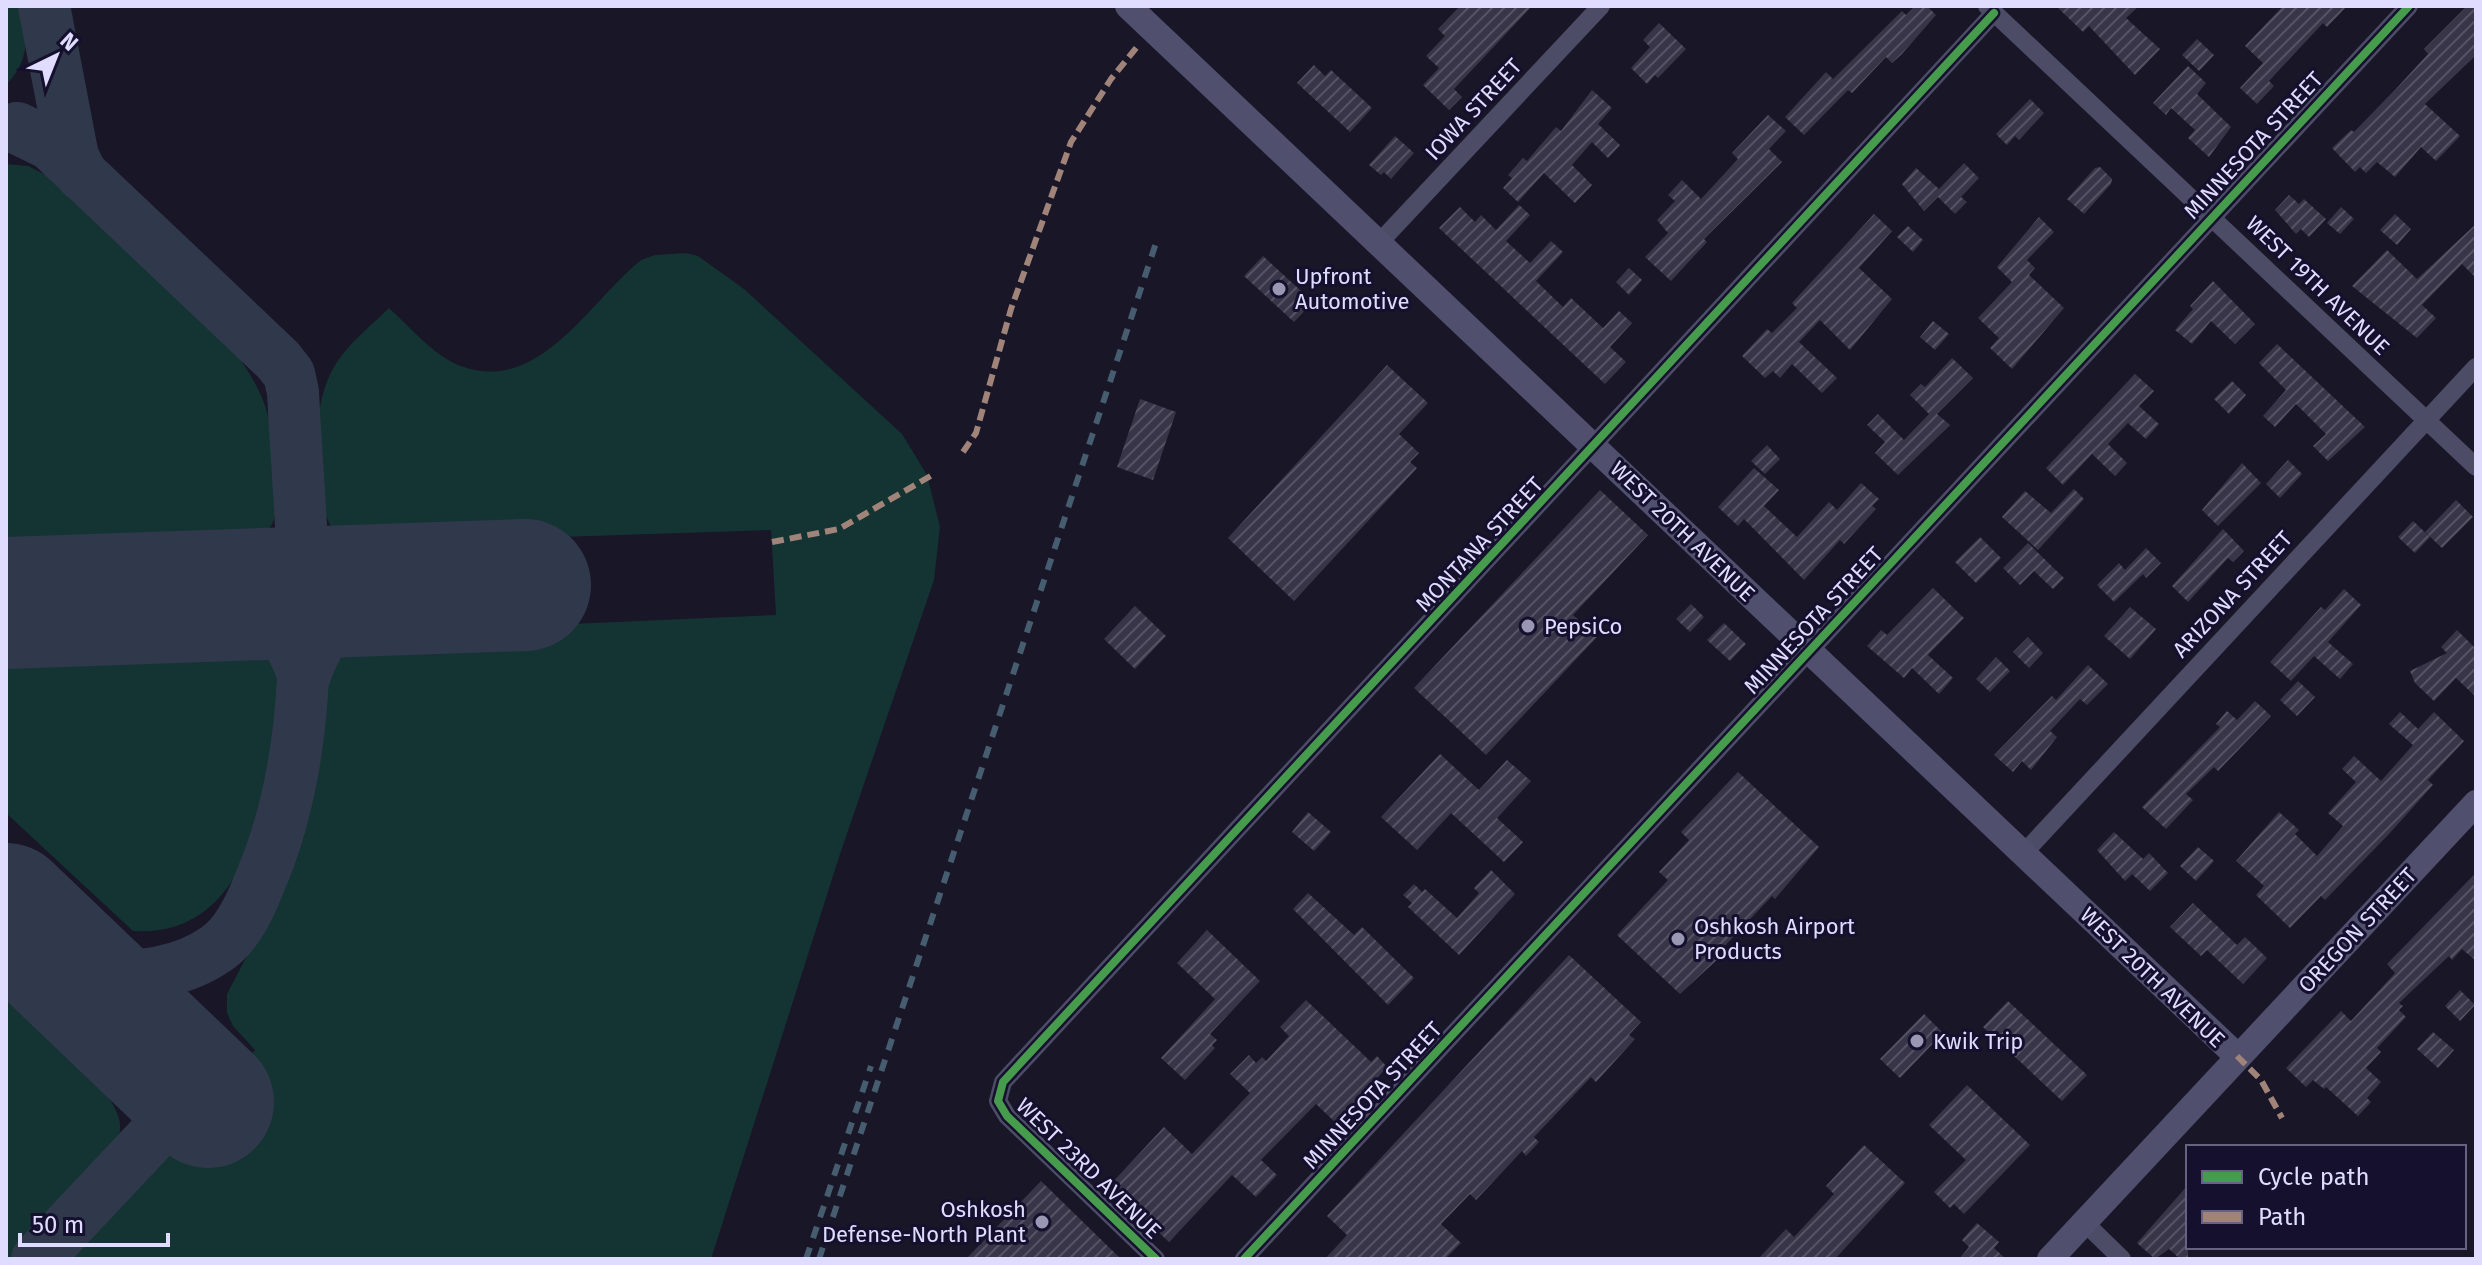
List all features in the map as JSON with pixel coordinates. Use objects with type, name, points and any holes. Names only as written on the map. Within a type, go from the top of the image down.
[{"type":"main road","name":"WEST 20TH AVENUE","points":[[1128,6],[2237,1056]]},
{"type":"main road","name":"OREGON STREET","points":[[2050,1259],[2476,803]]},
{"type":"street","name":"IOWA STREET","points":[[1378,244],[1601,6]]},
{"type":"street","name":"MINNESOTA STREET","points":[[1244,1259],[2409,6]]},
{"type":"street","name":"WEST 19TH AVENUE","points":[[1990,10],[2476,467]]},
{"type":"street","name":"MONTANA STREET","points":[[998,1101],[999,1088],[1013,1071],[1595,447],[1990,10]]},
{"type":"street","name":"ARIZONA STREET","points":[[2023,854],[2476,367]]},
{"type":"street","name":"WEST 23RD AVENUE","points":[[998,1101],[1007,1116],[1156,1259]]},
{"type":"street","points":[[2084,1222],[2122,1259]]},
{"type":"green space","points":[[6,6],[22,6],[26,38],[23,57],[6,85]]},
{"type":"green space","points":[[6,164],[28,166],[52,178],[237,354],[249,372],[268,414],[276,505],[269,529],[244,550],[6,560]]},
{"type":"green space","points":[[686,253],[698,256],[744,289],[902,434],[927,475],[940,527],[934,580],[840,854],[711,1259],[57,1259],[255,1050],[233,1026],[227,1013],[227,994],[274,904],[301,835],[321,742],[325,670],[334,653],[352,637],[365,633],[776,615],[771,530],[356,544],[330,525],[324,511],[318,434],[322,397],[342,355],[389,308],[432,348],[461,366],[489,371],[515,368],[561,340],[641,260],[655,255]]},
{"type":"green space","points":[[248,638],[275,655],[282,687],[271,770],[253,837],[240,868],[222,895],[198,915],[169,928],[133,931],[6,813],[6,646]]},
{"type":"green space","points":[[6,999],[108,1096],[120,1127],[109,1158],[14,1259],[6,1259]]},
{"type":"building","points":[[1460,6],[1532,6],[1454,89],[1462,97],[1449,110],[1423,85],[1439,68],[1426,56],[1445,36],[1438,29]]},
{"type":"building","points":[[1915,6],[1927,6],[1936,15],[1892,63],[1886,57],[1852,93],[1848,90],[1804,135],[1785,117],[1826,72],[1833,79],[1902,11],[1906,15]]},
{"type":"building","points":[[2056,6],[2139,6],[2126,18],[2160,49],[2135,75],[2089,26],[2083,32]]},
{"type":"building","points":[[2283,6],[2347,6],[2327,27],[2323,23],[2269,81],[2274,86],[2257,104],[2240,88],[2263,63],[2245,46]]},
{"type":"building","points":[[2467,6],[2476,6],[2476,55],[2425,104],[2460,136],[2436,161],[2421,147],[2395,177],[2377,162],[2366,173],[2360,167],[2355,172],[2332,148],[2351,130],[2354,132],[2395,90],[2428,54],[2424,49]]},
{"type":"building","points":[[1659,23],[1686,49],[1658,78],[1655,75],[1647,84],[1631,68],[1650,47],[1643,40]]},
{"type":"building","points":[[2197,39],[2214,55],[2199,71],[2182,55]]},
{"type":"building","points":[[1314,65],[1325,76],[1331,70],[1372,108],[1350,132],[1297,83]]},
{"type":"building","points":[[2188,66],[2206,83],[2197,94],[2231,127],[2209,157],[2188,138],[2195,130],[2171,108],[2166,115],[2153,103]]},
{"type":"building","points":[[1592,90],[1612,108],[1598,124],[1620,145],[1608,158],[1592,142],[1572,165],[1592,185],[1575,203],[1544,173],[1518,202],[1503,188],[1512,178],[1508,175],[1523,158],[1527,161],[1556,127],[1561,131]]},
{"type":"building","points":[[2030,99],[2044,113],[2019,140],[2015,136],[2007,145],[1996,134]]},
{"type":"building","points":[[1768,115],[1786,131],[1769,149],[1782,162],[1704,239],[1707,242],[1671,281],[1645,257],[1668,233],[1657,220],[1675,201],[1668,195],[1682,180],[1701,199],[1738,159],[1732,153]]},
{"type":"building","points":[[1395,136],[1414,153],[1391,179],[1369,165]]},
{"type":"building","points":[[1964,163],[1979,178],[1961,197],[1967,202],[1955,214],[1938,197],[1924,211],[1902,184],[1916,168],[1939,189]]},
{"type":"building","points":[[2100,167],[2112,179],[2111,184],[2084,214],[2067,199],[2095,168]]},
{"type":"building","points":[[2289,195],[2299,204],[2304,199],[2326,219],[2309,237],[2301,229],[2296,234],[2275,210]]},
{"type":"building","points":[[1519,205],[1530,215],[1506,241],[1530,263],[1551,241],[1563,252],[1536,281],[1563,307],[1571,298],[1603,328],[1619,311],[1632,323],[1610,347],[1626,362],[1605,384],[1439,228],[1460,207],[1475,222],[1481,215],[1496,230]]},
{"type":"building","points":[[2341,207],[2354,219],[2340,234],[2327,223]]},
{"type":"building","points":[[1874,214],[1892,231],[1859,268],[1892,299],[1850,350],[1820,320],[1799,342],[1837,378],[1822,393],[1792,364],[1780,378],[1773,371],[1765,378],[1742,356],[1767,329],[1772,333],[1797,308],[1792,303]]},
{"type":"building","points":[[2395,214],[2411,229],[2397,245],[2380,230]]},
{"type":"building","points":[[2039,217],[2054,232],[2027,260],[2035,268],[2029,275],[2064,308],[2012,369],[1990,348],[1999,338],[1978,318],[2012,282],[1997,267]]},
{"type":"building","points":[[2476,224],[2476,278],[2462,264],[2422,305],[2436,318],[2417,338],[2352,286],[2387,250],[2417,279]]},
{"type":"building","points":[[1908,226],[1923,240],[1913,252],[1897,237]]},
{"type":"building","name":"Upfront Automotive","points":[[1263,256],[1313,302],[1294,322],[1244,276]]},
{"type":"building","points":[[1629,268],[1642,280],[1629,295],[1616,282]]},
{"type":"building","points":[[2213,281],[2255,324],[2235,344],[2211,321],[2192,344],[2175,330],[2193,309],[2190,306]]},
{"type":"building","points":[[1933,321],[1949,334],[1935,350],[1920,337]]},
{"type":"building","points":[[2277,344],[2365,427],[2328,461],[2313,446],[2326,434],[2296,404],[2275,427],[2263,416],[2286,390],[2259,363]]},
{"type":"building","points":[[1952,358],[1973,378],[1937,414],[1950,425],[1898,475],[1875,453],[1885,442],[1867,425],[1878,414],[1904,440],[1929,414],[1910,395],[1921,384],[1925,387]]},
{"type":"building","points":[[1387,365],[1428,403],[1399,434],[1419,453],[1410,462],[1417,468],[1294,601],[1228,538]]},
{"type":"building","points":[[2135,374],[2154,391],[2139,406],[2159,424],[2146,439],[2128,423],[2108,444],[2127,463],[2115,476],[2092,454],[2063,485],[2046,468]]},
{"type":"building","points":[[2232,381],[2246,395],[2229,414],[2214,399]]},
{"type":"building","points":[[1140,399],[1176,412],[1153,480],[1117,467]]},
{"type":"building","points":[[1767,445],[1780,459],[1765,474],[1751,461]]},
{"type":"building","points":[[2288,460],[2302,474],[2280,498],[2266,484]]},
{"type":"building","points":[[2242,463],[2261,483],[2218,526],[2202,510]]},
{"type":"building","points":[[1754,468],[1779,490],[1764,506],[1797,537],[1829,502],[1837,510],[1861,483],[1879,499],[1872,506],[1876,509],[1844,544],[1840,540],[1804,580],[1744,519],[1738,526],[1718,507]]},
{"type":"building","points":[[2074,489],[2084,499],[2038,550],[2002,517],[2025,491],[2051,513]]},
{"type":"building","name":"PepsiCo","points":[[1600,490],[1648,535],[1573,615],[1597,637],[1486,755],[1414,688]]},
{"type":"building","points":[[2456,500],[2473,517],[2442,548],[2425,532]]},
{"type":"building","points":[[2413,521],[2430,537],[2415,553],[2398,537]]},
{"type":"building","points":[[2223,529],[2244,551],[2233,562],[2228,558],[2188,602],[2172,586]]},
{"type":"building","points":[[1980,537],[2001,558],[1976,583],[1955,562]]},
{"type":"building","points":[[2028,543],[2064,578],[2053,589],[2034,571],[2020,585],[2003,568]]},
{"type":"building","points":[[2146,548],[2161,563],[2146,578],[2143,574],[2114,602],[2097,585],[2119,563],[2125,570]]},
{"type":"building","points":[[1933,588],[1964,618],[1928,655],[1953,678],[1939,694],[1912,668],[1904,678],[1867,646],[1881,630],[1887,635]]},
{"type":"building","points":[[2344,589],[2361,605],[2328,642],[2353,664],[2340,679],[2314,656],[2291,681],[2270,662],[2321,607],[2325,610]]},
{"type":"building","points":[[1691,604],[1704,617],[1690,632],[1676,619]]},
{"type":"building","points":[[1135,606],[1166,636],[1135,669],[1104,639]]},
{"type":"building","points":[[2130,607],[2156,629],[2130,659],[2104,636]]},
{"type":"building","points":[[1724,623],[1746,644],[1730,661],[1707,640]]},
{"type":"building","points":[[2457,630],[2476,649],[2476,697],[2456,678],[2434,701],[2415,683],[2410,671],[2447,653],[2441,647]]},
{"type":"building","points":[[2028,637],[2043,653],[2029,668],[2013,652]]},
{"type":"building","points":[[1996,657],[2010,671],[1990,692],[1976,679]]},
{"type":"building","points":[[2088,665],[2108,684],[2087,705],[2080,699],[2050,731],[2057,737],[2031,770],[2022,761],[2013,772],[1994,755],[2052,696],[2056,700]]},
{"type":"building","points":[[2298,681],[2315,697],[2297,716],[2280,700]]},
{"type":"building","points":[[2255,701],[2271,716],[2218,771],[2214,767],[2186,794],[2193,800],[2166,829],[2142,807],[2220,727],[2216,724],[2227,711],[2237,720]]},
{"type":"building","points":[[2400,712],[2418,729],[2434,712],[2464,741],[2428,780],[2433,785],[2389,834],[2325,900],[2321,896],[2290,928],[2256,895],[2264,886],[2236,861],[2279,812],[2299,830],[2295,834],[2317,856],[2343,826],[2328,813],[2356,782],[2342,769],[2354,756],[2381,781],[2413,745],[2389,724]]},
{"type":"building","points":[[1440,754],[1479,790],[1507,760],[1531,781],[1497,818],[1523,842],[1504,862],[1451,813],[1417,850],[1381,817]]},
{"type":"building","points":[[1738,772],[1819,847],[1775,899],[1772,896],[1717,954],[1720,957],[1680,994],[1617,935],[1668,880],[1659,872],[1689,840],[1681,832]]},
{"type":"building","points":[[1308,812],[1331,832],[1314,851],[1292,832]]},
{"type":"building","points":[[2114,832],[2143,859],[2149,853],[2168,873],[2150,891],[2132,874],[2125,881],[2097,850]]},
{"type":"building","points":[[2198,847],[2214,861],[2196,881],[2180,866]]},
{"type":"building","points":[[1491,870],[1515,894],[1459,955],[1408,907],[1412,903],[1403,895],[1414,884],[1422,892],[1425,889],[1457,918],[1479,893],[1474,888]]},
{"type":"building","points":[[2476,873],[2476,961],[2462,949],[2452,960],[2449,956],[2399,1003],[2403,1006],[2399,1010],[2406,1017],[2377,1048],[2381,1052],[2366,1068],[2381,1082],[2367,1098],[2371,1102],[2358,1116],[2326,1087],[2324,1089],[2313,1080],[2306,1087],[2286,1068],[2341,1011],[2351,1021],[2395,973],[2387,964]]},
{"type":"building","points":[[1308,893],[1354,935],[1362,927],[1414,978],[1388,1005],[1293,909]]},
{"type":"building","points":[[2193,903],[2237,945],[2245,937],[2267,958],[2243,984],[2207,950],[2201,956],[2170,927]]},
{"type":"building","points":[[1207,930],[1260,981],[1210,1034],[1217,1040],[1212,1045],[1215,1048],[1185,1080],[1161,1058],[1215,999],[1177,963]]},
{"type":"building","points":[[1569,955],[1641,1022],[1629,1035],[1635,1039],[1596,1082],[1591,1077],[1534,1137],[1539,1142],[1526,1156],[1522,1151],[1476,1200],[1470,1194],[1441,1224],[1461,1243],[1445,1259],[1325,1259],[1347,1235],[1327,1216]]},
{"type":"building","points":[[2460,990],[2475,1005],[2460,1021],[2445,1006]]},
{"type":"building","points":[[1306,1000],[1371,1062],[1377,1056],[1387,1067],[1337,1124],[1316,1104],[1261,1160],[1277,1175],[1256,1197],[1232,1175],[1169,1242],[1109,1186],[1164,1127],[1192,1154],[1250,1093],[1230,1074],[1249,1055],[1256,1063],[1262,1057],[1266,1061],[1289,1036],[1280,1027]]},
{"type":"building","points":[[2008,1001],[2087,1075],[2062,1101],[1983,1027]]},
{"type":"building","name":"Kwik Trip","points":[[1924,1014],[1943,1033],[1900,1078],[1880,1059]]},
{"type":"building","points":[[2433,1032],[2454,1050],[2438,1068],[2417,1049]]},
{"type":"building","name":"Kwik Trip","points":[[1967,1085],[2030,1145],[1964,1214],[1954,1204],[1950,1208],[1934,1192],[1966,1160],[1929,1125]]},
{"type":"building","points":[[1864,1145],[1905,1183],[1835,1259],[1758,1259],[1786,1229],[1794,1237],[1834,1194],[1826,1186]]},
{"type":"building","name":"Oshkosh Defense-North Plant","points":[[1041,1181],[1121,1259],[966,1259]]},
{"type":"building","points":[[2186,1187],[2188,1259],[2180,1259],[2169,1249],[2155,1259],[2137,1243]]},
{"type":"building","points":[[1977,1223],[1999,1242],[1994,1248],[2006,1259],[1959,1259],[1969,1247],[1962,1240]]},
{"type":"taxiway","points":[[44,6],[73,157],[82,175]]},
{"type":"taxiway","points":[[17,128],[50,144],[278,360],[289,374],[293,392],[303,579],[301,704],[294,765],[280,825],[259,884],[247,911],[230,936],[201,958],[152,974],[82,980]]},
{"type":"taxiway","points":[[304,678],[317,647],[335,622],[358,603],[388,589]]},
{"type":"taxiway","points":[[190,596],[247,609],[274,625],[295,654],[303,675]]},
{"type":"taxiway","points":[[37,1259],[196,1090]]},
{"type":"runway","points":[[6,603],[525,585]]},
{"type":"runway","points":[[6,909],[208,1102]]},
{"type":"railway","points":[[819,1259],[1158,237]]},
{"type":"railway","points":[[806,1259],[871,1066]]},
{"type":"marked path","points":[[963,452],[976,433],[1011,309],[1071,142],[1111,79],[1137,47]]},
{"type":"marked path","points":[[772,542],[839,529],[934,474]]},
{"type":"marked path","points":[[2237,1056],[2261,1080],[2282,1118]]},
{"type":"cycle path","points":[[1244,1259],[2409,6]]},
{"type":"cycle path","points":[[1156,1259],[1007,1116],[998,1101],[1003,1082],[1994,13]]},
{"type":"place","name":"Upfront Automotive","points":[[1279,289]]},
{"type":"place","name":"PepsiCo","points":[[1528,626]]},
{"type":"place","name":"Oshkosh Airport Products","points":[[1678,939]]},
{"type":"place","name":"Kwik Trip","points":[[1917,1041]]},
{"type":"place","name":"Oshkosh Defense-North Plant","points":[[1042,1222]]}]
